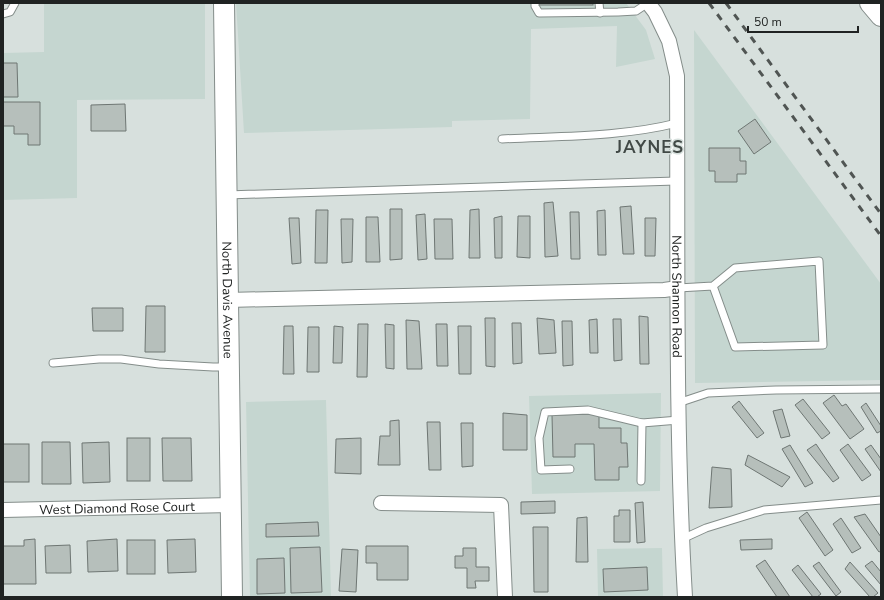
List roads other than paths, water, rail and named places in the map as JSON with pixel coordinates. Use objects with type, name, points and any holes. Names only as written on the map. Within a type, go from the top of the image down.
[{"type":"street","name":"North Davis Avenue","points":[[224,3],[232,597]]},
{"type":"street","name":"North Shannon Road","points":[[648,3],[655,12],[669,41],[677,76],[676,181],[678,403],[685,597]]},
{"type":"street","points":[[870,3],[881,16]]},
{"type":"street","points":[[228,300],[664,290],[678,288]]},
{"type":"street","points":[[381,503],[501,506],[505,597]]},
{"type":"street","name":"West Diamond Rose Court","points":[[3,510],[231,505]]},
{"type":"lane","points":[[3,14],[10,12],[15,3]]},
{"type":"lane","points":[[535,3],[539,13],[636,11],[648,3]]},
{"type":"lane","points":[[599,3],[600,12]]},
{"type":"lane","points":[[502,139],[623,132],[677,123]]},
{"type":"lane","points":[[226,195],[676,181]]},
{"type":"lane","points":[[678,288],[713,286],[735,268],[820,261],[823,346],[735,347],[713,286]]},
{"type":"lane","points":[[53,363],[99,359],[121,359],[159,364],[229,367]]},
{"type":"lane","points":[[678,403],[708,393],[776,390],[881,389]]},
{"type":"lane","points":[[570,469],[541,470],[539,438],[545,412],[588,410],[642,423],[679,420]]},
{"type":"lane","points":[[641,481],[642,423]]},
{"type":"lane","points":[[682,539],[706,528],[764,510],[881,500]]},
{"type":"railway","points":[[709,3],[881,236]]},
{"type":"railway","points":[[726,3],[881,214]]},
{"type":"district","name":"JAYNES","points":[[650,147]]}]
